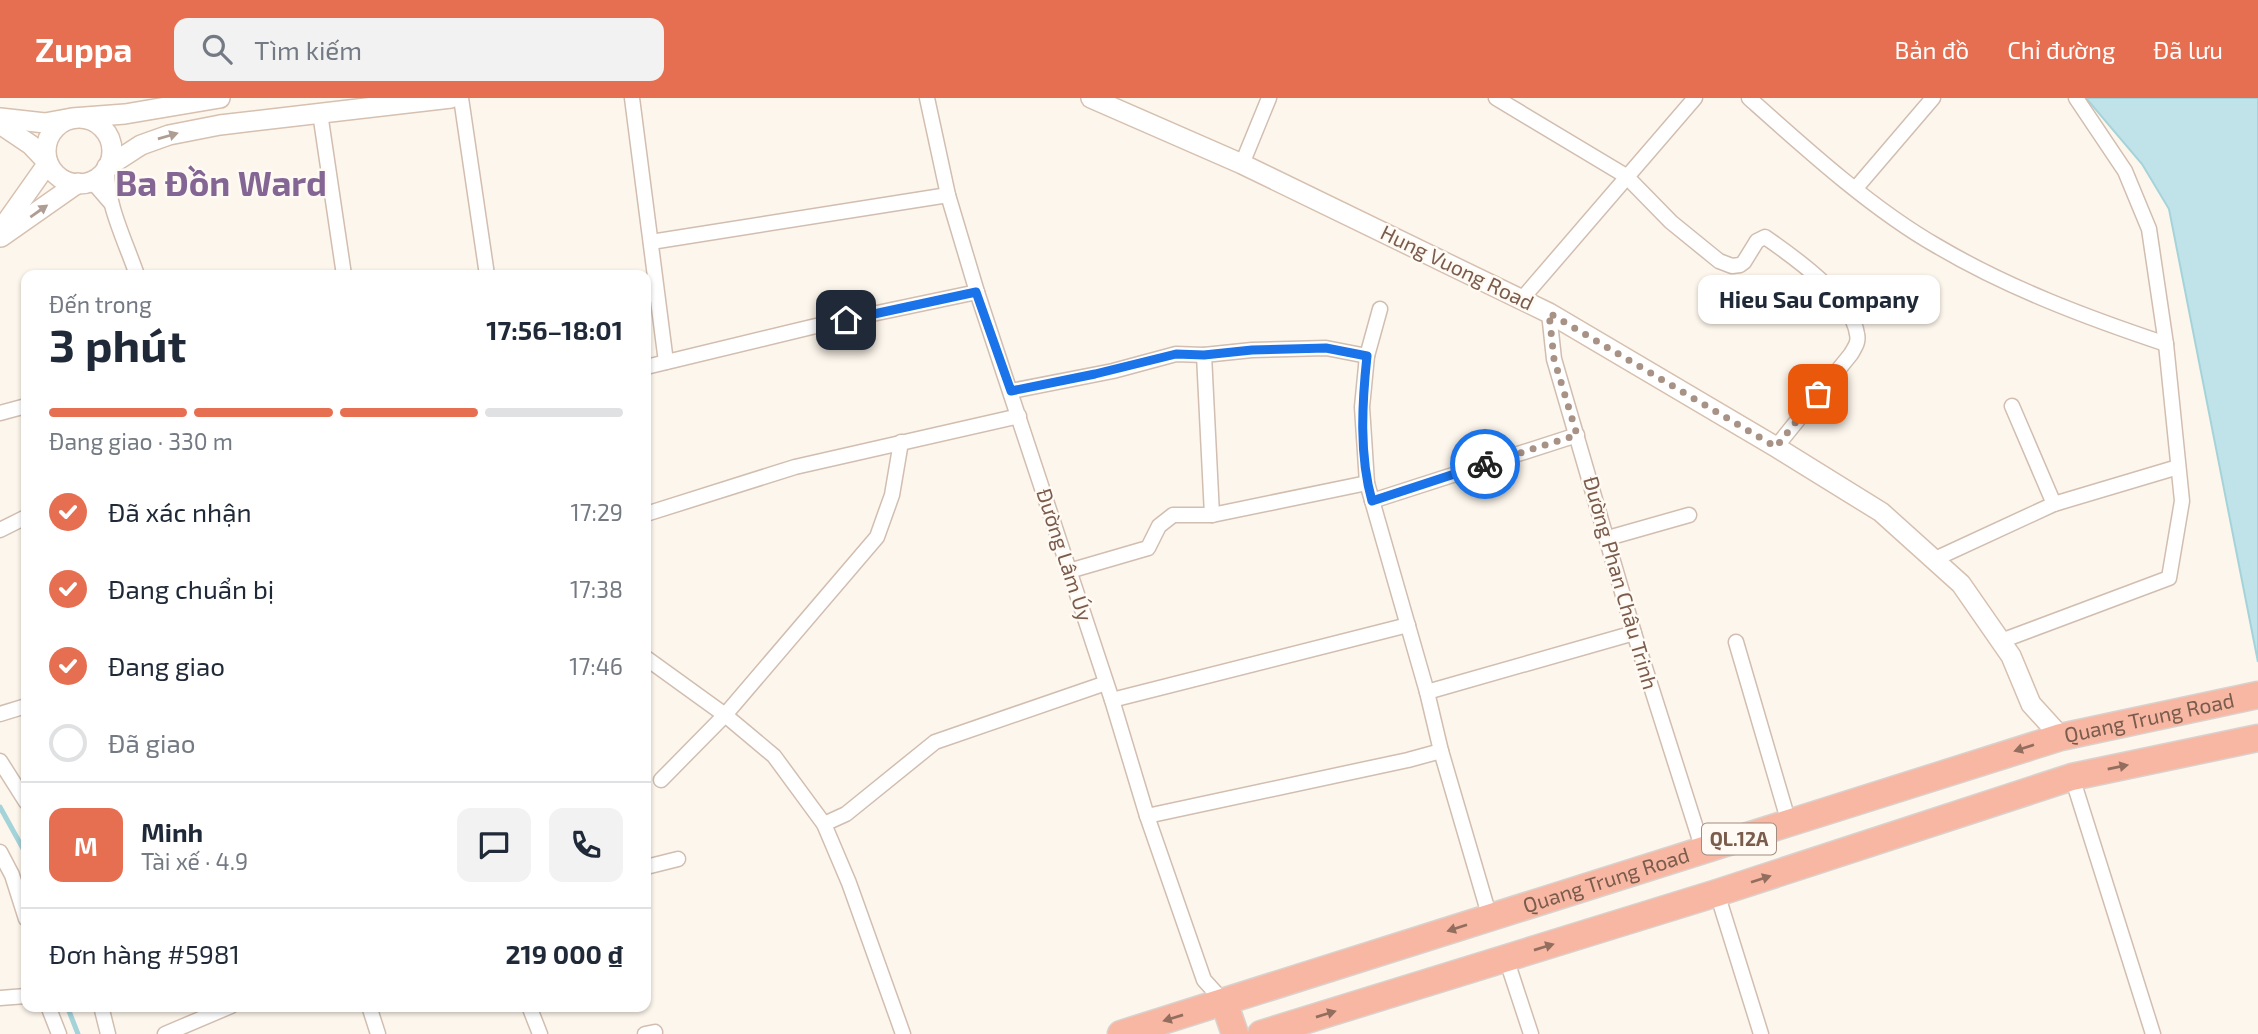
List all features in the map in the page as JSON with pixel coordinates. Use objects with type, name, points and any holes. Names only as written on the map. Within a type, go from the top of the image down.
[{"type":"highway","name":"Quang Trung Road","points":[[1121,1034],[2061,737],[2258,695]]},
{"type":"highway","points":[[2061,737],[2072,777]]},
{"type":"highway","name":"Quang Trung Road","points":[[1261,1034],[1717,893],[2072,777],[2258,737]]},
{"type":"highway","points":[[1703,850],[1717,893]]},
{"type":"highway","points":[[1224,1002],[1235,1034]]},
{"type":"street","points":[[0,118],[45,123],[125,114],[218,98]]},
{"type":"street","points":[[0,238],[83,183],[96,178],[107,167],[141,145],[169,135],[220,125],[451,98]]},
{"type":"street","points":[[461,98],[486,270]]},
{"type":"street","points":[[632,98],[666,362]]},
{"type":"street","name":"Đường Lâm Úy","points":[[927,98],[948,195],[976,292],[1019,415],[1147,816],[1204,980],[1224,1002]]},
{"type":"street","name":"Hung Vuong Road","points":[[1091,98],[1242,164],[1549,313],[1881,512],[1961,584],[2011,656],[2031,704],[2061,737]]},
{"type":"street","points":[[1242,164],[1269,98]]},
{"type":"street","points":[[1496,98],[1626,176],[1671,222],[1719,261],[1732,266],[1744,262],[1756,241],[1765,237],[1785,250],[1846,306],[1851,314],[1858,342],[1852,354],[1776,447]]},
{"type":"street","points":[[1521,300],[1695,98]]},
{"type":"street","points":[[1749,98],[1894,219],[1938,247],[2035,295],[2094,320],[2166,344]]},
{"type":"street","points":[[1856,188],[1933,98]]},
{"type":"street","points":[[2001,641],[2169,578],[2182,501],[2166,344],[2149,229],[2125,171],[2076,98]]},
{"type":"street","points":[[320,113],[343,270]]},
{"type":"street","points":[[0,231],[48,163],[46,152],[52,130],[72,118],[93,121],[108,135],[111,146],[107,167],[108,189],[135,270]]},
{"type":"street","points":[[0,124],[31,145],[60,178],[97,187],[112,204]]},
{"type":"street","points":[[650,242],[948,195]]},
{"type":"street","points":[[651,366],[820,325],[976,292]]},
{"type":"street","points":[[1380,309],[1367,356],[1362,407],[1367,483],[1490,918]]},
{"type":"street","name":"Đường Phan Châu Trinh","points":[[1549,313],[1554,359],[1634,633],[1703,850]]},
{"type":"street","points":[[1011,391],[1176,354],[1204,355],[1252,350],[1326,348],[1367,356]]},
{"type":"street","points":[[1204,355],[1212,515]]},
{"type":"street","points":[[2012,406],[2054,503]]},
{"type":"street","points":[[0,413],[21,407]]},
{"type":"street","points":[[651,512],[795,467],[1019,415]]},
{"type":"street","points":[[1372,501],[1577,435]]},
{"type":"street","points":[[662,780],[725,715],[877,537],[892,495],[901,442]]},
{"type":"street","points":[[1935,559],[2054,503],[2178,467]]},
{"type":"street","points":[[1069,571],[1148,548],[1159,526],[1173,515],[1212,515],[1367,483]]},
{"type":"street","points":[[1608,538],[1689,515]]},
{"type":"street","points":[[0,530],[21,520]]},
{"type":"street","points":[[1112,700],[1408,625]]},
{"type":"street","points":[[1427,692],[1634,633]]},
{"type":"street","points":[[1736,642],[1789,823]]},
{"type":"street","points":[[651,661],[725,715],[774,756],[824,824],[849,883],[902,1034]]},
{"type":"street","points":[[824,824],[846,814],[935,742],[1106,683]]},
{"type":"street","points":[[0,714],[21,708]]},
{"type":"street","points":[[1147,816],[1408,761],[1441,751]]},
{"type":"street","points":[[0,761],[21,794]]},
{"type":"street","points":[[2072,777],[2153,1034]]},
{"type":"street","points":[[0,852],[12,875],[21,903]]},
{"type":"street","points":[[651,866],[678,859]]},
{"type":"street","points":[[1717,893],[1761,1034]]},
{"type":"street","points":[[1506,958],[1531,1034]]},
{"type":"street","points":[[0,998],[21,996]]},
{"type":"street","points":[[50,1012],[58,1034]]},
{"type":"street","points":[[102,1012],[108,1034]]},
{"type":"street","points":[[165,1034],[217,1012]]},
{"type":"street","points":[[371,1012],[378,1034]]},
{"type":"street","points":[[531,1012],[540,1034]]},
{"type":"water","points":[[2086,98],[2258,98],[2258,662],[2169,209],[2142,164]]},
{"type":"waterway","points":[[0,807],[21,845]]},
{"type":"waterway","points":[[69,1012],[78,1034]]},
{"type":"way so far","points":[[1485,464],[1577,435],[1554,359],[1549,313],[1776,447],[1818,394]]},
{"type":"place","name":"Hieu Sau Company","points":[[1818,394]]},
{"type":"district","name":"Ba Đồn Ward","points":[[221,184]]},
{"type":"route","points":[[846,320],[976,292],[1011,391],[1176,354],[1204,355],[1252,350],[1326,348],[1367,356],[1362,407],[1367,483],[1372,501],[1485,464]]}]
